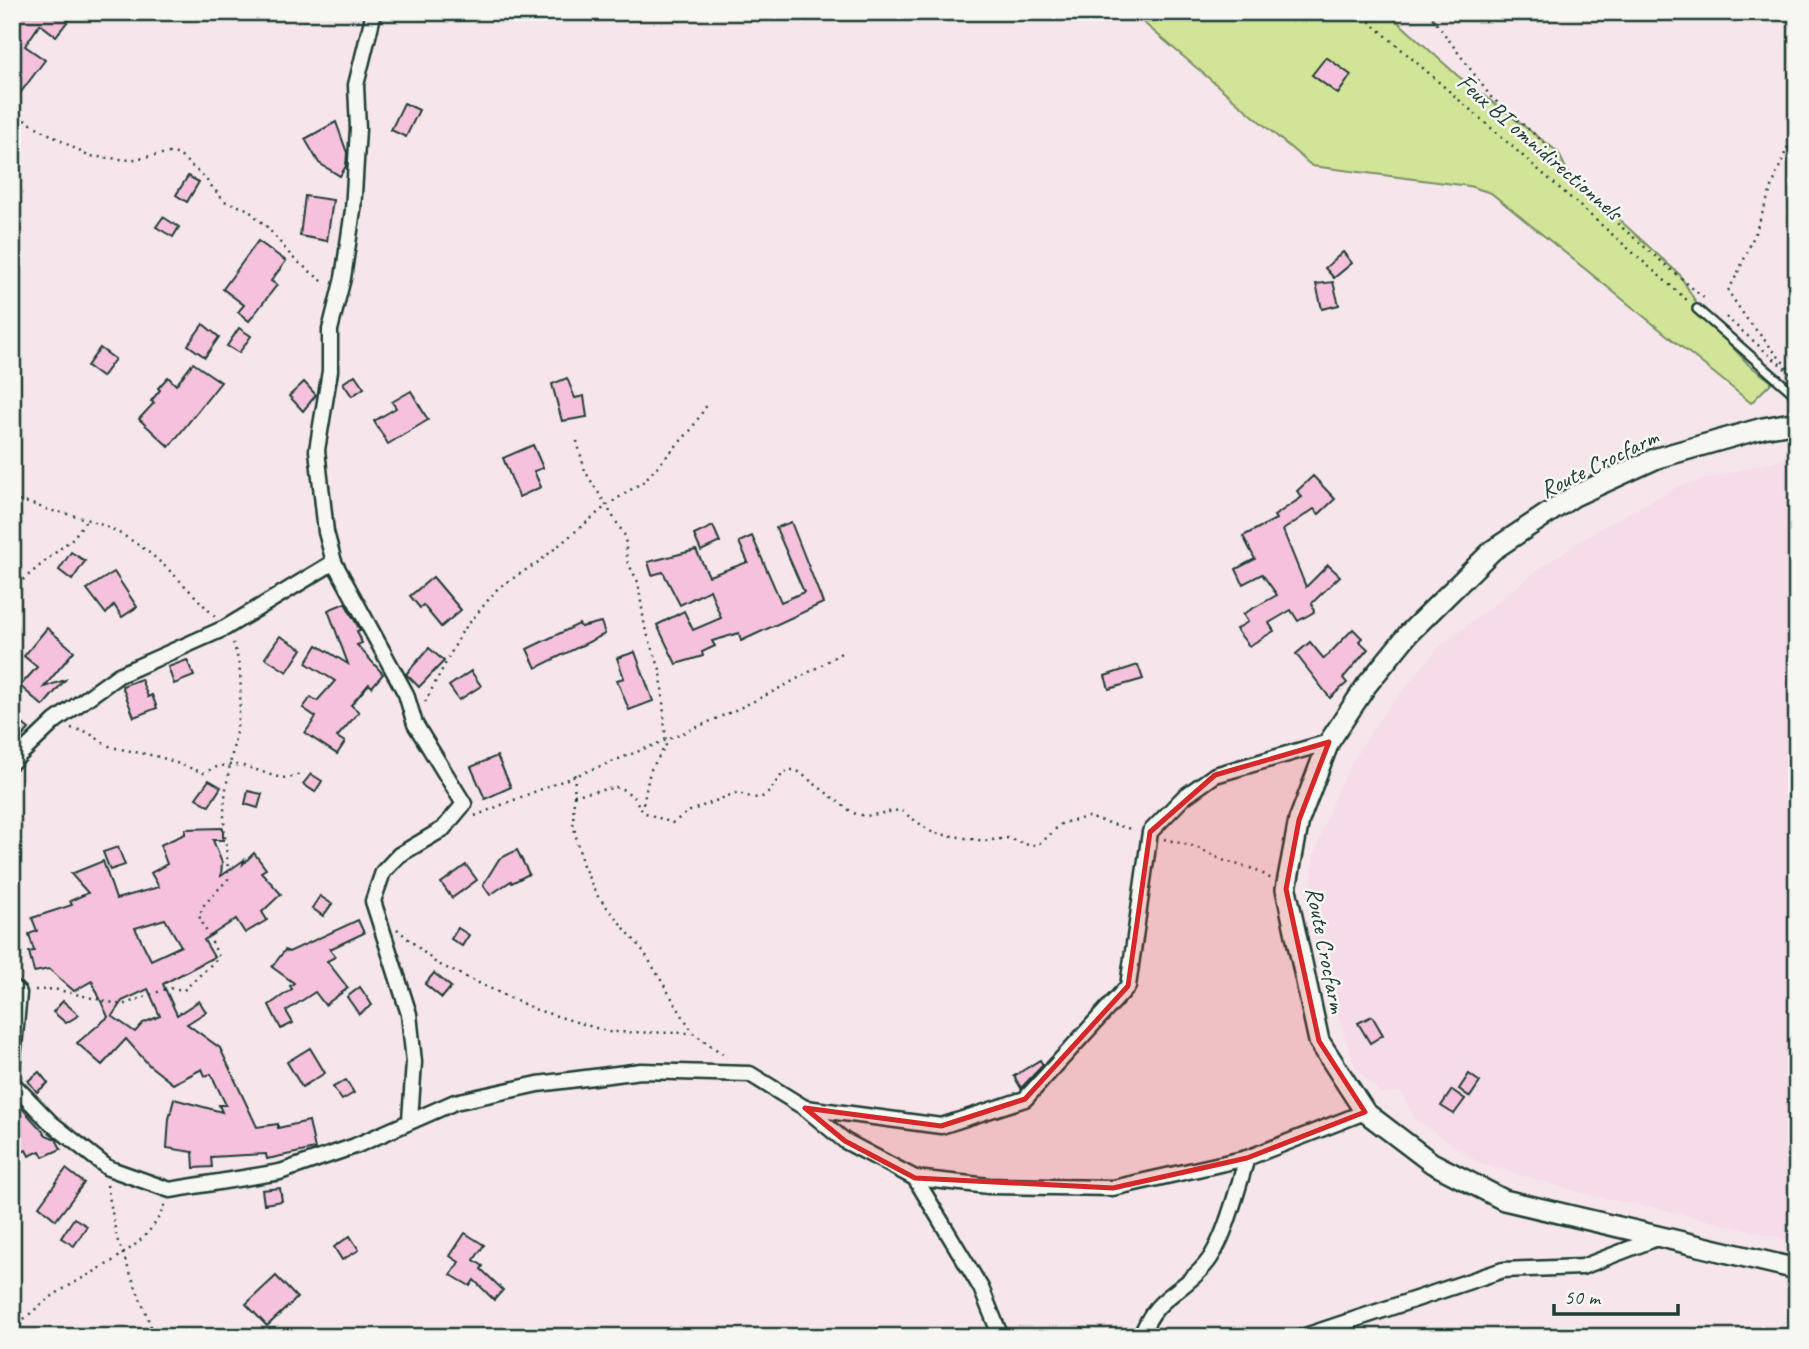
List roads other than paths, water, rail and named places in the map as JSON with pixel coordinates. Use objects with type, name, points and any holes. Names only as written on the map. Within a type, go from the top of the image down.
[{"type":"street","points":[[374,12],[356,85],[358,129],[354,190],[343,278],[330,330],[330,371],[317,450],[326,532],[334,562],[406,694],[415,724],[464,804],[443,830],[399,855],[383,872],[373,901],[409,1014],[414,1062],[410,1120]]},
{"type":"street","name":"Route Crocfarm","points":[[1797,422],[1763,428],[1657,458],[1574,496],[1493,550],[1409,633],[1366,686],[1329,742],[1299,820],[1286,889],[1319,1041],[1364,1112],[1432,1163],[1503,1200],[1797,1269]]},
{"type":"street","points":[[12,762],[55,721],[119,675],[225,628],[334,562]]},
{"type":"street","points":[[805,1108],[941,1125],[1025,1099],[1128,986],[1150,832],[1184,797],[1214,775],[1329,742]]},
{"type":"street","points":[[12,1068],[15,990]]},
{"type":"street","points":[[12,1083],[50,1122],[108,1168],[170,1190],[280,1172],[355,1146],[455,1102],[538,1084],[641,1071],[750,1074],[805,1108],[845,1141],[915,1178],[989,1186],[1113,1188],[1247,1158],[1364,1112]]},
{"type":"street","points":[[1141,1337],[1149,1314],[1207,1264],[1229,1216],[1247,1158]]},
{"type":"street","points":[[915,1178],[981,1288],[1001,1337]]},
{"type":"street","points":[[1302,1337],[1503,1270],[1582,1267],[1660,1237]]},
{"type":"lane","points":[[1697,309],[1792,392],[1797,406]]}]
